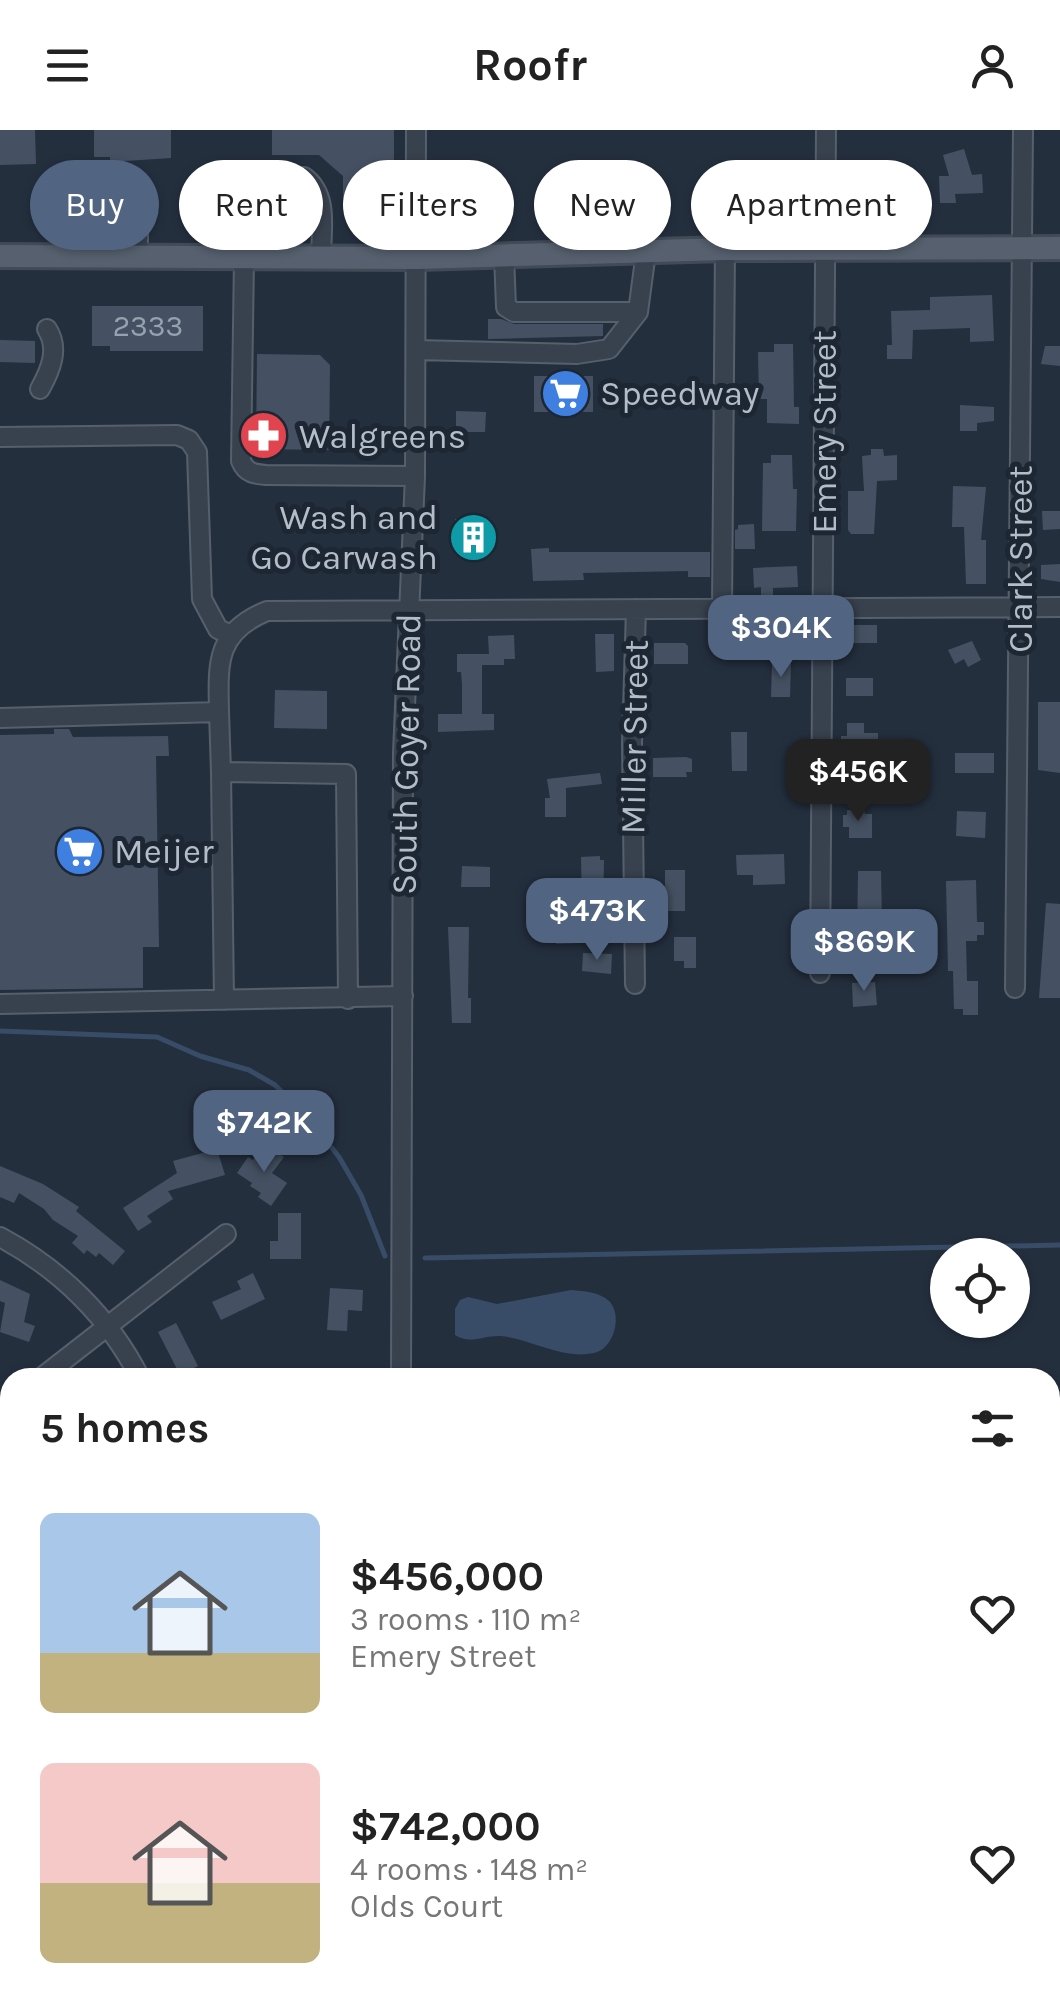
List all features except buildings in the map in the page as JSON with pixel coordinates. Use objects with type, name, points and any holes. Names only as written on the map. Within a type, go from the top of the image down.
[{"type":"main road","points":[[932,248],[1060,248]]},
{"type":"main road","points":[[0,256],[418,258],[691,250]]},
{"type":"street","name":"South Goyer Road","points":[[401,1368],[403,753],[415,476],[416,130]]},
{"type":"street","name":"Emery Street","points":[[826,130],[826,160]]},
{"type":"street","name":"Clark Street","points":[[1015,988],[1023,130]]},
{"type":"street","points":[[138,250],[138,257]]},
{"type":"street","points":[[321,250],[321,258]]},
{"type":"street","points":[[722,609],[724,250]]},
{"type":"street","name":"Emery Street","points":[[820,973],[826,250]]},
{"type":"street","points":[[416,350],[578,354],[609,350],[638,312],[646,252]]},
{"type":"street","points":[[504,255],[506,307],[514,312],[638,312]]},
{"type":"street","points":[[244,258],[244,468],[266,475],[415,476]]},
{"type":"street","points":[[35,389],[52,367],[52,337],[41,329]]},
{"type":"street","points":[[0,437],[177,435],[189,440],[197,452],[202,598],[218,629],[231,635]]},
{"type":"street","points":[[224,1000],[218,662],[231,635],[248,619],[266,612],[409,610],[1060,608]]},
{"type":"street","name":"Miller Street","points":[[635,984],[632,743],[636,610]]},
{"type":"street","points":[[0,718],[219,712]]},
{"type":"street","points":[[222,772],[346,774],[348,999]]},
{"type":"street","points":[[0,1004],[403,996]]},
{"type":"street","points":[[54,1368],[226,1234]]},
{"type":"street","points":[[0,1237],[66,1282],[109,1325],[134,1368]]},
{"type":"water","points":[[571,1290],[601,1296],[613,1307],[614,1331],[601,1350],[570,1354],[501,1336],[472,1339],[455,1335],[455,1309],[460,1300],[468,1297],[497,1304]]},
{"type":"waterway","points":[[0,1031],[157,1037],[200,1056],[249,1070],[275,1085],[339,1157],[361,1195],[385,1256]]},
{"type":"waterway","points":[[425,1258],[1060,1245]]},
{"type":"place","name":"Speedway","points":[[565,393]]},
{"type":"place","name":"Walgreens","points":[[264,436]]},
{"type":"place","name":"Wash and Go Carwash","points":[[473,537]]},
{"type":"place","name":"Meijer","points":[[79,851]]}]
